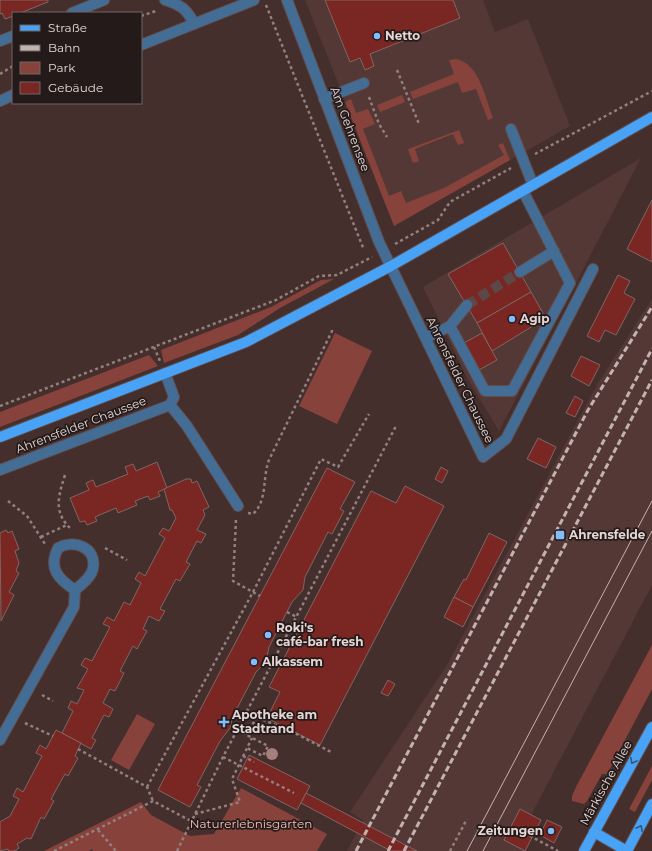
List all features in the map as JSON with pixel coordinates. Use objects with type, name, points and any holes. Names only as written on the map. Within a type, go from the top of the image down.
[{"type":"main road","name":"Ahrensfelder Chaussee","points":[[0,437],[246,342],[391,266],[652,117]]},
{"type":"main road","name":"Märkische Allee","points":[[584,851],[652,727]]},
{"type":"main road","points":[[594,832],[627,851],[652,804]]},
{"type":"street","points":[[74,12],[104,0]]},
{"type":"street","points":[[165,0],[176,3],[189,12],[194,24]]},
{"type":"street","points":[[142,44],[254,0]]},
{"type":"street","name":"Am Gehrensee","points":[[287,0],[324,99],[391,266]]},
{"type":"street","points":[[0,41],[12,36]]},
{"type":"street","points":[[324,99],[364,83]]},
{"type":"street","points":[[0,101],[12,95]]},
{"type":"street","points":[[511,129],[533,185]]},
{"type":"street","points":[[450,326],[485,391],[512,391],[570,283],[523,191]]},
{"type":"street","points":[[520,272],[554,251]]},
{"type":"street","name":"Ahrensfelder Chaussee","points":[[391,266],[483,457],[506,439],[593,269]]},
{"type":"street","points":[[426,338],[450,326],[467,305]]},
{"type":"street","points":[[165,373],[174,397],[170,405],[187,426],[241,512]]},
{"type":"street","name":"Ahrensfelder Chaussee","points":[[0,470],[170,405]]},
{"type":"street","points":[[0,740],[74,606],[75,590],[85,582],[94,569],[92,557],[87,549],[79,545],[64,545],[58,548],[53,565],[57,576],[75,590]]},
{"type":"path","points":[[264,0],[364,250]]},
{"type":"path","points":[[0,74],[12,67]]},
{"type":"path","points":[[397,70],[418,124]]},
{"type":"path","points":[[364,83],[379,124],[387,137]]},
{"type":"path","points":[[0,406],[276,300],[319,276],[337,275],[384,251],[438,220],[450,202],[652,91]]},
{"type":"path","points":[[260,596],[233,581],[236,518],[241,512],[253,514],[258,509],[262,501],[265,471],[269,460],[332,331],[331,328]]},
{"type":"path","points":[[147,787],[253,592],[321,459],[338,468],[369,414]]},
{"type":"path","points":[[177,851],[194,814],[237,730],[396,426]]},
{"type":"path","points":[[65,475],[59,498],[59,513],[63,522],[73,530]]},
{"type":"path","points":[[8,501],[27,516],[48,549],[55,555]]},
{"type":"path","points":[[41,537],[67,525]]},
{"type":"path","points":[[104,548],[127,560]]},
{"type":"path","points":[[287,612],[297,617]]},
{"type":"path","points":[[246,713],[291,731],[334,753]]},
{"type":"path","points":[[247,735],[256,718]]},
{"type":"path","points":[[38,729],[53,736]]},
{"type":"path","points":[[237,730],[268,746],[263,756],[247,748]]},
{"type":"path","points":[[194,814],[240,802],[232,779],[252,738]]},
{"type":"path","points":[[78,749],[147,787],[153,801],[191,821]]},
{"type":"path","points":[[243,756],[254,762]]},
{"type":"path","points":[[224,757],[294,793]]},
{"type":"path","points":[[54,851],[153,801]]},
{"type":"path","points":[[450,851],[467,819]]},
{"type":"path","points":[[98,830],[116,851]]},
{"type":"path","points":[[519,830],[558,851]]},
{"type":"shaded area","points":[[305,0],[483,0],[495,32],[528,19],[570,126],[399,223],[393,220]]},
{"type":"shaded area","points":[[641,158],[499,431],[467,378],[423,287]]},
{"type":"shaded area","points":[[652,299],[652,585],[531,815],[541,820],[524,851],[347,851],[363,820],[350,812],[447,665],[598,383]]},
{"type":"green space","points":[[456,59],[464,62],[476,75],[493,118],[488,120],[476,89],[462,93],[458,82],[413,99],[410,92],[454,74],[449,60]]},
{"type":"green space","points":[[402,95],[405,102],[380,112],[377,105]]},
{"type":"green space","points":[[351,99],[356,113],[368,109],[375,124],[363,129],[389,196],[401,191],[406,203],[444,188],[504,155],[498,145],[503,143],[510,160],[394,226],[345,102]]},
{"type":"green space","points":[[459,130],[464,143],[458,145],[453,134],[415,149],[419,161],[413,163],[408,149]]},
{"type":"green space","points":[[334,279],[280,308],[238,335],[164,363],[161,350],[271,307],[321,280]]},
{"type":"green space","points":[[335,333],[372,351],[337,424],[299,406]]},
{"type":"green space","points":[[149,355],[158,366],[0,427],[0,412]]},
{"type":"green space","points":[[652,645],[652,689],[607,774],[602,774],[584,804],[572,801],[572,796],[576,787]]},
{"type":"green space","points":[[137,714],[155,724],[129,770],[111,760]]},
{"type":"green space","points":[[652,766],[652,780],[635,812],[629,809]]},
{"type":"green space","name":"Naturerlebnisgarten","points":[[241,788],[327,834],[317,851],[93,851],[92,849],[89,851],[44,851],[141,802],[151,815],[190,836],[214,834]]},
{"type":"building","points":[[0,0],[48,0],[48,2],[23,12],[12,12],[12,16],[5,19],[2,13],[0,14]]},
{"type":"building","name":"Netto","points":[[325,0],[453,0],[460,18],[370,54],[374,66],[365,70],[360,58],[350,62]]},
{"type":"building","points":[[652,200],[652,262],[627,249]]},
{"type":"building","points":[[503,243],[531,292],[477,323],[448,274]]},
{"type":"building","points":[[618,275],[630,281],[624,293],[635,299],[616,335],[605,330],[599,342],[587,336]]},
{"type":"building","points":[[531,292],[543,313],[541,321],[492,351],[477,323]]},
{"type":"building","points":[[482,333],[497,360],[479,370],[464,343]]},
{"type":"building","points":[[581,356],[600,365],[589,386],[571,376]]},
{"type":"building","points":[[575,396],[583,401],[575,417],[566,413]]},
{"type":"building","points":[[538,438],[556,447],[546,468],[527,459]]},
{"type":"building","points":[[157,462],[167,488],[158,492],[160,496],[150,500],[148,496],[135,501],[137,505],[118,513],[116,508],[95,517],[97,521],[87,525],[85,521],[80,522],[70,498],[89,490],[86,483],[93,480],[96,487],[128,474],[125,467],[133,464],[136,471]]},
{"type":"building","points":[[441,467],[448,471],[442,483],[435,479]]},
{"type":"building","points":[[327,468],[355,482],[340,509],[344,511],[332,534],[328,532],[305,577],[303,590],[292,602],[269,647],[266,661],[256,672],[233,716],[230,728],[220,741],[197,785],[201,787],[190,807],[158,790]]},
{"type":"building","points":[[186,479],[191,479],[192,483],[197,481],[209,507],[203,510],[205,515],[197,530],[206,534],[201,543],[197,541],[186,562],[190,564],[180,581],[176,579],[160,609],[165,611],[159,621],[149,616],[143,629],[147,631],[137,649],[133,646],[120,671],[124,673],[115,691],[110,689],[103,703],[113,709],[109,717],[104,715],[92,738],[96,740],[91,749],[62,733],[73,711],[68,708],[71,701],[77,704],[84,690],[77,688],[88,669],[81,665],[85,658],[92,661],[110,627],[103,624],[107,617],[114,621],[124,602],[130,605],[141,583],[135,579],[139,572],[145,576],[165,538],[159,534],[163,528],[169,531],[176,518],[172,510],[170,510],[164,489]]},
{"type":"building","points":[[405,486],[444,506],[320,745],[267,718],[280,692],[269,687],[371,491],[396,503]]},
{"type":"building","points":[[6,530],[8,533],[12,531],[19,549],[15,551],[19,563],[16,571],[19,573],[9,592],[14,595],[1,621],[0,533]]},
{"type":"building","points":[[489,533],[507,542],[473,607],[454,597],[464,579],[466,580]]},
{"type":"building","points":[[454,597],[473,607],[463,627],[444,617]]},
{"type":"building","points":[[388,680],[395,684],[388,696],[381,693]]},
{"type":"building","points":[[56,730],[81,743],[75,756],[78,758],[68,776],[65,774],[51,799],[54,801],[44,819],[41,817],[31,839],[27,838],[17,844],[19,848],[14,851],[9,851],[8,849],[0,851],[0,822],[10,816],[19,799],[13,796],[17,788],[23,792],[42,756],[36,753],[40,745],[46,749]]},
{"type":"building","points":[[249,755],[310,786],[297,810],[237,779]]},
{"type":"building","points":[[306,793],[417,851],[391,851],[301,803]]},
{"type":"building","points":[[520,809],[541,820],[525,851],[504,840]]},
{"type":"building","name":"Zeitungen","points":[[547,820],[562,827],[554,843],[540,835]]},
{"type":"tunnel","points":[[467,305],[520,272]]},
{"type":"tram line","points":[[467,851],[652,501]]},
{"type":"tram line","points":[[483,851],[652,531]]},
{"type":"railway","points":[[356,851],[588,410],[652,307]]},
{"type":"railway","points":[[388,851],[652,349]]},
{"type":"railway","points":[[404,851],[652,380]]},
{"type":"place","name":"Netto","points":[[377,36]]},
{"type":"place","name":"Agip","points":[[512,319]]},
{"type":"place","name":"Ahrensfelde","points":[[560,535]]},
{"type":"place","name":"Roki's café-bar fresh","points":[[268,635]]},
{"type":"place","name":"Alkassem","points":[[254,662]]},
{"type":"place","name":"Apotheke am Stadtrand","points":[[224,722]]},
{"type":"place","name":"Zeitungen","points":[[551,831]]}]
